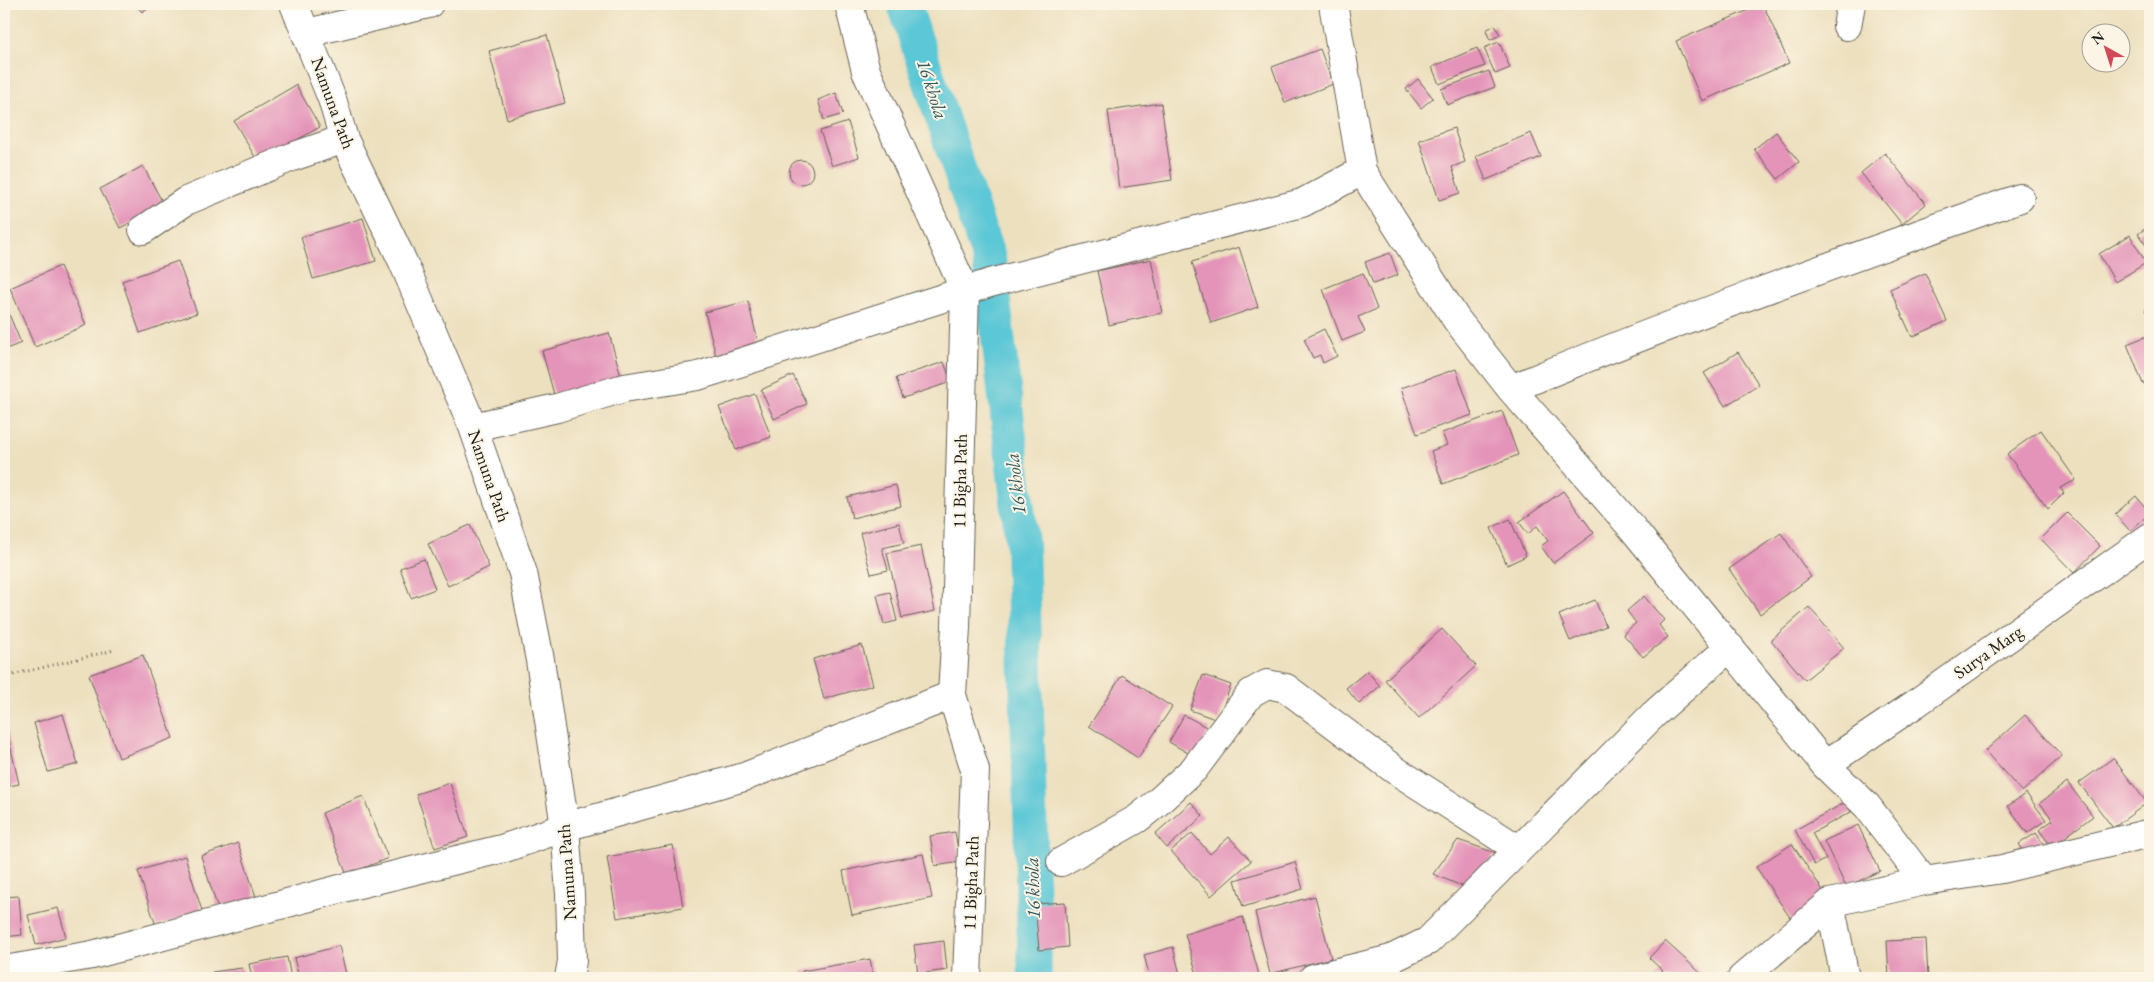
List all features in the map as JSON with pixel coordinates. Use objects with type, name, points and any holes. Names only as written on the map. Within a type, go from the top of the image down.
[{"type":"street","name":"Namuna Path","points":[[294,4],[332,99],[344,139],[403,262],[473,427],[523,573],[540,660],[565,827],[572,961],[569,978]]},
{"type":"street","points":[[307,34],[429,4]]},
{"type":"street","name":"11 Bigha Path","points":[[849,4],[866,71],[965,291],[956,627],[952,695],[975,770],[967,978]]},
{"type":"street","points":[[1332,4],[1362,172],[1456,319],[1511,389],[1633,529],[1825,764],[1867,806],[1924,881]]},
{"type":"street","points":[[143,230],[186,201],[292,157],[344,139]]},
{"type":"street","points":[[473,427],[557,408],[624,388],[698,376],[990,283],[1302,203],[1362,172]]},
{"type":"street","points":[[1511,389],[1619,344],[1718,306],[2020,198]]},
{"type":"street","name":"Surya Marg","points":[[1825,764],[2150,537]]},
{"type":"street","points":[[1313,978],[1391,960],[1428,941],[1653,715],[1730,647]]},
{"type":"street","points":[[1061,862],[1137,819],[1157,803],[1194,768],[1251,693],[1267,684],[1286,688],[1395,770],[1518,849]]},
{"type":"street","points":[[4,970],[111,950],[351,886],[505,848],[565,827],[744,777],[952,695]]},
{"type":"street","points":[[1742,978],[1830,903],[1924,881],[2002,869],[2150,833]]},
{"type":"street","points":[[1830,903],[1845,978]]},
{"type":"path","points":[[4,677],[114,650]]},
{"type":"building","points":[[135,4],[153,4],[142,12]]},
{"type":"building","points":[[1763,4],[1789,63],[1702,101],[1676,41]]},
{"type":"building","points":[[1495,25],[1500,35],[1490,40],[1486,30]]},
{"type":"building","points":[[547,35],[565,103],[507,119],[489,51]]},
{"type":"building","points":[[1499,42],[1510,68],[1495,74],[1484,48]]},
{"type":"building","points":[[1477,48],[1485,66],[1439,84],[1432,67]]},
{"type":"building","points":[[1320,49],[1333,84],[1285,103],[1272,67]]},
{"type":"building","points":[[1489,71],[1495,87],[1447,105],[1441,89]]},
{"type":"building","points":[[1418,79],[1433,98],[1421,108],[1406,89]]},
{"type":"building","points":[[296,85],[320,127],[258,162],[234,121]]},
{"type":"building","points":[[836,93],[843,114],[824,120],[818,100]]},
{"type":"building","points":[[1161,103],[1172,180],[1119,188],[1108,111]]},
{"type":"building","points":[[848,122],[859,157],[832,166],[820,131]]},
{"type":"building","points":[[1454,128],[1465,162],[1452,167],[1460,193],[1439,200],[1419,140]]},
{"type":"building","points":[[1776,132],[1799,162],[1778,179],[1754,149]]},
{"type":"building","points":[[1531,133],[1541,157],[1486,180],[1476,156]]},
{"type":"building","points":[[1885,153],[1926,204],[1902,224],[1861,173]]},
{"type":"building","points":[[801,160],[806,161],[812,167],[812,177],[806,183],[801,184],[796,183],[790,177],[789,172],[790,167],[796,161]]},
{"type":"building","points":[[143,166],[164,205],[120,228],[100,189]]},
{"type":"building","points":[[363,218],[376,261],[313,279],[301,237]]},
{"type":"building","points":[[2150,225],[2150,251],[2138,234]]},
{"type":"building","points":[[2130,235],[2146,263],[2115,282],[2099,254]]},
{"type":"building","points":[[1239,247],[1258,307],[1211,323],[1192,262]]},
{"type":"building","points":[[1390,253],[1398,275],[1373,284],[1365,262]]},
{"type":"building","points":[[1151,259],[1162,313],[1109,325],[1097,271]]},
{"type":"building","points":[[178,261],[197,313],[140,333],[122,281]]},
{"type":"building","points":[[60,266],[86,325],[35,347],[10,288]]},
{"type":"building","points":[[1363,273],[1377,309],[1358,317],[1365,332],[1342,341],[1323,289]]},
{"type":"building","points":[[1925,273],[1947,321],[1912,337],[1890,289]]},
{"type":"building","points":[[748,301],[759,346],[716,356],[705,312]]},
{"type":"building","points":[[4,302],[21,343],[4,350]]},
{"type":"building","points":[[2150,306],[2150,319],[2145,310]]},
{"type":"building","points":[[1324,329],[1337,356],[1323,363],[1320,355],[1313,358],[1304,339]]},
{"type":"building","points":[[609,333],[622,380],[555,398],[542,351]]},
{"type":"building","points":[[2150,335],[2150,381],[2143,384],[2127,344]]},
{"type":"building","points":[[1738,352],[1759,385],[1725,406],[1704,373]]},
{"type":"building","points":[[944,362],[951,382],[903,398],[896,378]]},
{"type":"building","points":[[1456,369],[1472,415],[1417,434],[1401,388]]},
{"type":"building","points":[[793,375],[807,404],[774,419],[761,390]]},
{"type":"building","points":[[755,394],[771,437],[736,450],[719,407]]},
{"type":"building","points":[[1502,411],[1518,455],[1443,484],[1431,451],[1447,445],[1442,433]]},
{"type":"building","points":[[2041,430],[2076,480],[2060,488],[2064,493],[2048,509],[2007,454]]},
{"type":"building","points":[[896,485],[901,506],[852,518],[847,497]]},
{"type":"building","points":[[1563,491],[1594,533],[1553,563],[1541,546],[1548,541],[1537,526],[1528,534],[1519,522]]},
{"type":"building","points":[[2136,496],[2150,513],[2130,531],[2115,514]]},
{"type":"building","points":[[2067,513],[2100,546],[2074,573],[2041,539]]},
{"type":"building","points":[[1510,519],[1526,556],[1507,565],[1491,528]]},
{"type":"building","points":[[899,523],[904,543],[882,548],[888,570],[871,574],[860,533]]},
{"type":"building","points":[[470,525],[489,567],[448,586],[428,544]]},
{"type":"building","points":[[1781,533],[1811,577],[1760,614],[1729,569]]},
{"type":"building","points":[[921,546],[935,611],[902,618],[887,553]]},
{"type":"building","points":[[424,559],[435,589],[411,598],[400,568]]},
{"type":"building","points":[[890,592],[897,621],[884,624],[877,595]]},
{"type":"building","points":[[1644,596],[1664,620],[1659,625],[1668,637],[1643,657],[1623,634],[1636,623],[1627,611]]},
{"type":"building","points":[[1595,600],[1606,626],[1570,641],[1559,615]]},
{"type":"building","points":[[1809,607],[1844,648],[1805,680],[1771,640]]},
{"type":"building","points":[[1442,629],[1476,666],[1419,718],[1385,680]]},
{"type":"building","points":[[862,645],[873,685],[824,699],[813,659]]},
{"type":"building","points":[[143,655],[173,738],[119,758],[89,675]]},
{"type":"building","points":[[1367,671],[1380,686],[1359,704],[1346,688]]},
{"type":"building","points":[[1122,675],[1172,707],[1138,758],[1089,726]]},
{"type":"building","points":[[1203,675],[1231,685],[1218,720],[1190,710]]},
{"type":"building","points":[[63,714],[78,764],[48,772],[34,723]]},
{"type":"building","points":[[1184,715],[1210,729],[1195,757],[1169,742]]},
{"type":"building","points":[[2025,715],[2062,756],[2022,792],[1985,751]]},
{"type":"building","points":[[7,731],[19,784],[4,787],[4,732]]},
{"type":"building","points":[[2113,758],[2147,803],[2113,828],[2079,783]]},
{"type":"building","points":[[2067,782],[2093,816],[2052,847],[2039,830],[2053,820],[2040,803]]},
{"type":"building","points":[[450,783],[468,837],[435,848],[416,794]]},
{"type":"building","points":[[2026,793],[2046,820],[2027,833],[2008,806]]},
{"type":"building","points":[[363,796],[388,858],[347,875],[322,813]]},
{"type":"building","points":[[1191,802],[1203,816],[1167,848],[1155,834]]},
{"type":"building","points":[[1846,802],[1851,812],[1812,833],[1826,859],[1814,865],[1795,830]]},
{"type":"building","points":[[1858,825],[1880,871],[1846,887],[1824,841]]},
{"type":"building","points":[[955,832],[960,862],[935,866],[930,836]]},
{"type":"building","points":[[1192,833],[1210,854],[1229,837],[1251,861],[1211,896],[1171,851]]},
{"type":"building","points":[[2036,833],[2044,845],[2027,856],[2019,844]]},
{"type":"building","points":[[1458,840],[1496,853],[1464,887],[1433,874]]},
{"type":"building","points":[[238,843],[258,903],[217,906],[201,856]]},
{"type":"building","points":[[1792,844],[1828,898],[1793,922],[1756,867]]},
{"type":"building","points":[[673,845],[683,907],[617,918],[607,857]]},
{"type":"building","points":[[923,854],[932,898],[852,915],[843,871]]},
{"type":"building","points":[[185,856],[202,911],[156,926],[138,871]]},
{"type":"building","points":[[1295,862],[1303,889],[1243,907],[1235,880]]},
{"type":"building","points":[[19,896],[22,935],[4,937],[4,897]]},
{"type":"building","points":[[1315,896],[1331,958],[1270,974],[1255,912]]},
{"type":"building","points":[[1065,902],[1068,947],[1039,950],[1035,904]]},
{"type":"building","points":[[58,908],[66,937],[36,945],[28,915]]},
{"type":"building","points":[[1243,917],[1259,975],[1248,978],[1198,978],[1185,934]]},
{"type":"building","points":[[1926,939],[1928,978],[1889,978],[1887,941]]},
{"type":"building","points":[[944,941],[947,970],[918,974],[914,945]]},
{"type":"building","points":[[1665,941],[1706,978],[1656,978],[1663,971],[1649,958]]},
{"type":"building","points":[[339,946],[347,978],[299,978],[294,958]]},
{"type":"building","points":[[1173,947],[1181,978],[1150,978],[1144,955]]},
{"type":"building","points":[[287,957],[291,978],[252,978],[249,964]]},
{"type":"building","points":[[870,959],[874,978],[803,978],[802,971]]},
{"type":"building","points":[[242,968],[244,978],[212,978],[212,972]]},
{"type":"waterway","name":"16 khola","points":[[904,4],[989,259],[1022,543],[1035,978]]}]
